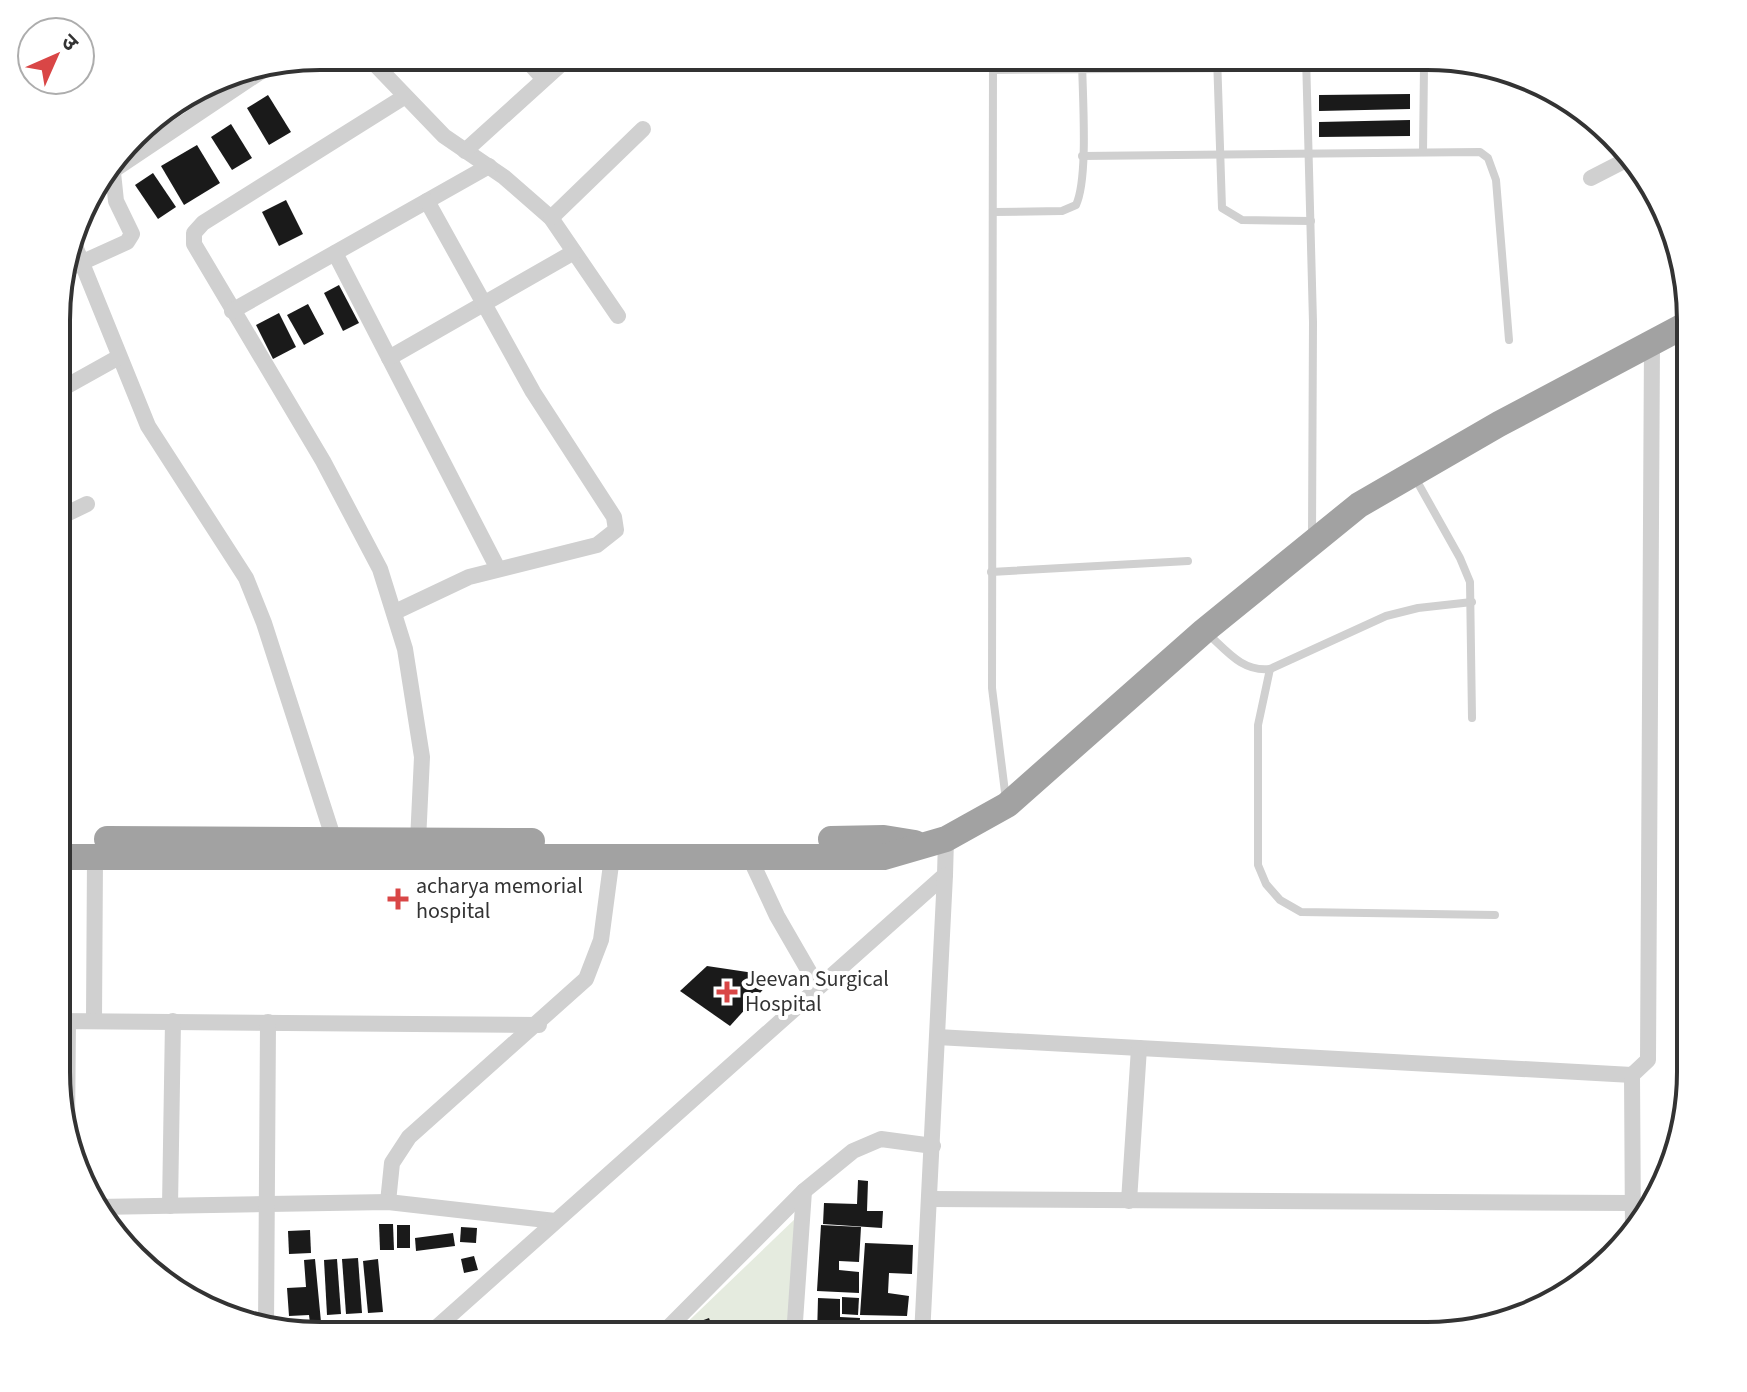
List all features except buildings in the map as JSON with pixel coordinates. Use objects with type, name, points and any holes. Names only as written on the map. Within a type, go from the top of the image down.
[{"type":"highway","points":[[71,857],[884,857],[935,841],[1007,805],[1312,539],[1412,472],[1677,329]]},
{"type":"highway","points":[[71,840],[884,838],[935,841]]},
{"type":"street","points":[[381,71],[444,136],[489,166],[551,218],[618,316]]},
{"type":"street","points":[[537,71],[544,79]]},
{"type":"street","points":[[465,151],[553,71]]},
{"type":"street","points":[[139,148],[210,96]]},
{"type":"street","points":[[404,97],[203,223],[194,233],[194,244],[357,523],[395,612],[422,757],[418,841]]},
{"type":"street","points":[[551,218],[643,129]]},
{"type":"street","points":[[1591,178],[1621,163]]},
{"type":"street","points":[[232,311],[489,166]]},
{"type":"street","points":[[77,265],[127,242],[132,234],[116,201],[115,178]]},
{"type":"street","points":[[395,612],[441,589],[497,567],[597,545],[616,530],[614,517],[533,392],[427,201]]},
{"type":"street","points":[[389,358],[574,252]]},
{"type":"street","points":[[335,253],[497,567]]},
{"type":"street","points":[[79,256],[148,426],[246,578],[264,623],[334,840]]},
{"type":"street","points":[[937,1037],[1632,1075],[1648,1060],[1652,342]]},
{"type":"street","points":[[70,384],[119,357]]},
{"type":"street","points":[[70,512],[87,504]]},
{"type":"street","points":[[923,1322],[945,875],[935,841]]},
{"type":"street","points":[[749,856],[777,916],[818,987]]},
{"type":"street","points":[[94,1020],[95,857]]},
{"type":"street","points":[[388,1202],[392,1163],[409,1137],[539,1025],[586,979],[601,940],[612,857]]},
{"type":"street","points":[[444,1321],[945,875]]},
{"type":"street","points":[[71,1021],[539,1025]]},
{"type":"street","points":[[170,1206],[173,1021]]},
{"type":"street","points":[[266,1315],[268,1022]]},
{"type":"street","points":[[1129,1201],[1139,1048]]},
{"type":"street","points":[[1632,1075],[1632,1214]]},
{"type":"street","points":[[675,1321],[804,1191],[865,1143],[881,1139],[933,1146]]},
{"type":"street","points":[[795,1321],[804,1191]]},
{"type":"street","points":[[931,1199],[1632,1203]]},
{"type":"street","points":[[111,1207],[388,1202],[555,1221]]},
{"type":"lane","points":[[993,71],[992,688],[1007,805]]},
{"type":"lane","points":[[994,212],[1062,211],[1076,205],[1080,197],[1082,156],[1082,71]]},
{"type":"lane","points":[[1217,71],[1222,208],[1229,215],[1242,220],[1311,221]]},
{"type":"lane","points":[[1306,71],[1311,221],[1312,539]]},
{"type":"lane","points":[[1423,152],[1424,71]]},
{"type":"lane","points":[[1082,156],[1480,152],[1492,166],[1509,340]]},
{"type":"lane","points":[[1412,472],[1470,582],[1472,718]]},
{"type":"lane","points":[[991,572],[1188,561]]},
{"type":"lane","points":[[1204,631],[1243,666],[1254,671],[1270,669],[1386,616],[1418,608],[1472,602]]},
{"type":"lane","points":[[1270,669],[1258,725],[1258,865],[1266,884],[1280,900],[1301,912],[1330,915],[1495,915]]},
{"type":"shaded area","points":[[798,1216],[788,1321],[688,1321]]},
{"type":"place","name":"acharya memorial hospital","points":[[398,899]]},
{"type":"place","name":"Jeevan Surgical Hospital","points":[[727,992]]}]
